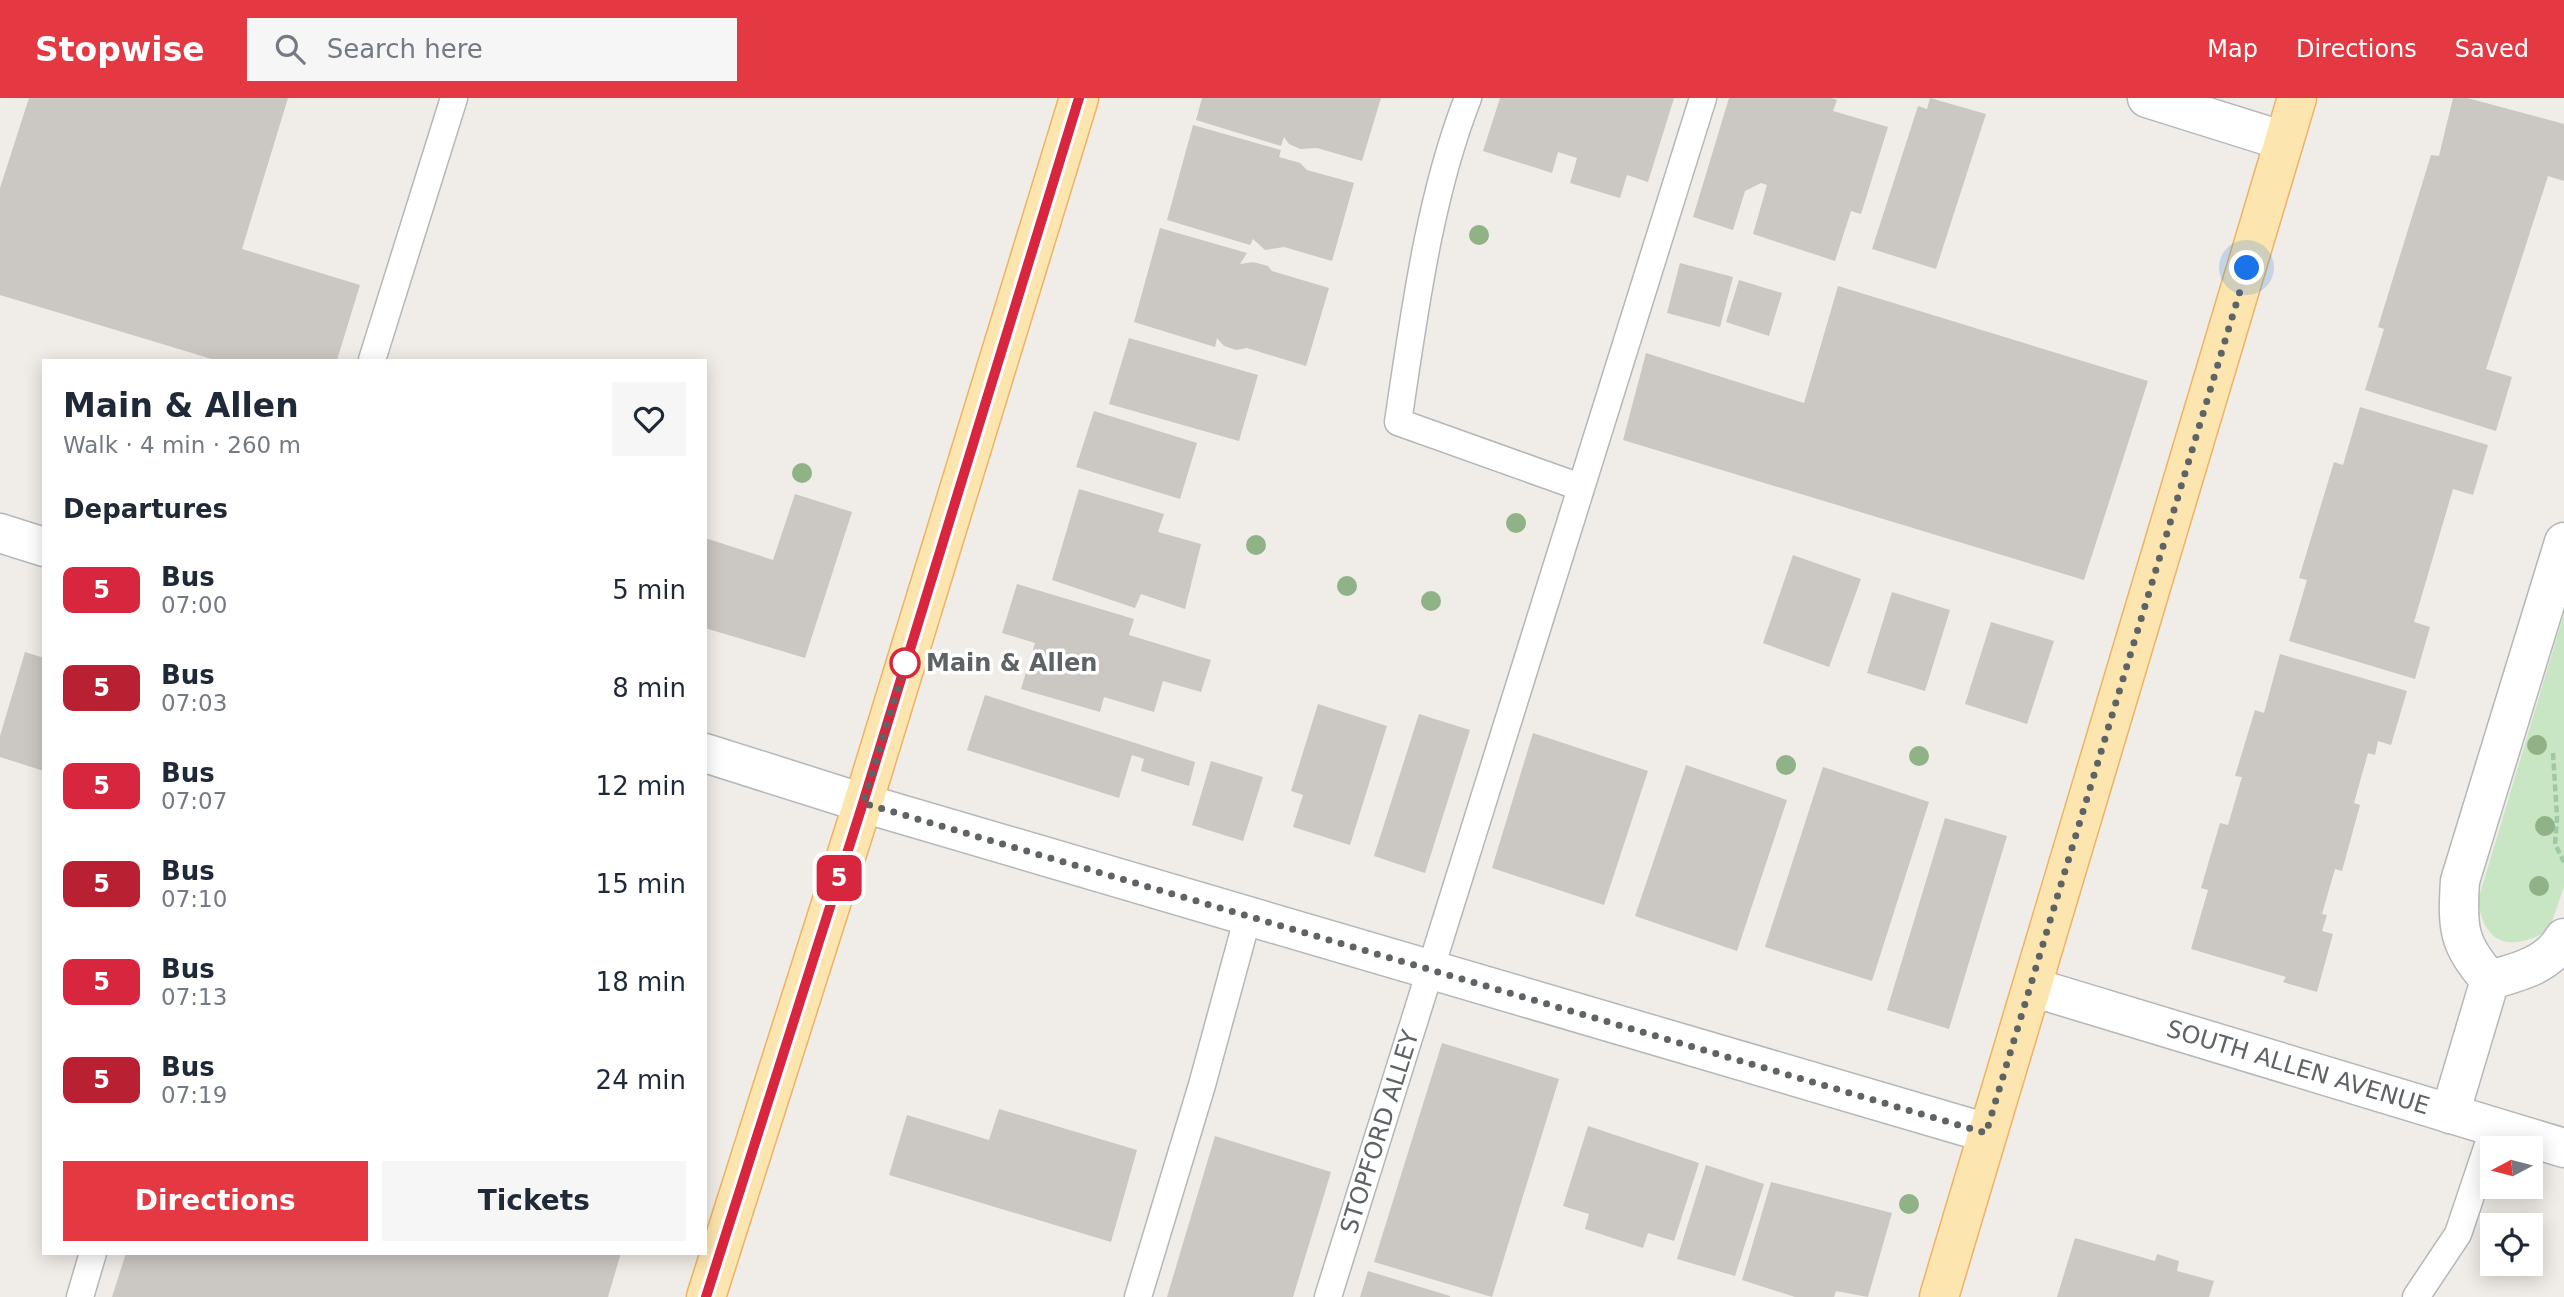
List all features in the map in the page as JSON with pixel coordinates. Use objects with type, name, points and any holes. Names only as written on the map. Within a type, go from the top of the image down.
[{"type":"main road","points":[[706,1297],[863,803],[1079,98]]},
{"type":"main road","points":[[1940,1297],[1986,1133],[2297,98]]},
{"type":"street","points":[[2147,98],[2284,141]]},
{"type":"street","points":[[0,533],[42,546]]},
{"type":"street","points":[[2490,980],[2471,959],[2461,940],[2458,915],[2460,881],[2564,542]]},
{"type":"street","points":[[707,754],[863,803],[1429,967],[1986,1133]]},
{"type":"street","points":[[2490,980],[2525,970],[2554,954],[2564,938]]},
{"type":"street","points":[[2450,1114],[2490,980]]},
{"type":"street","name":"SOUTH ALLEN AVENUE","points":[[2032,987],[2564,1148]]},
{"type":"lane","points":[[372,359],[454,98]]},
{"type":"lane","points":[[1468,98],[1455,130],[1418,289],[1398,422],[1580,487]]},
{"type":"lane","name":"STOPFORD ALLEY","points":[[1328,1297],[1429,967],[1703,98]]},
{"type":"lane","points":[[1138,1297],[1202,1085],[1248,916]]},
{"type":"lane","points":[[2416,1297],[2458,1234],[2494,1127]]},
{"type":"lane","points":[[80,1297],[92,1255]]},
{"type":"path","points":[[2552,744],[2557,779],[2555,844],[2564,862]]},
{"type":"green space","points":[[2564,614],[2564,887],[2549,930],[2523,941],[2511,942],[2493,936],[2481,915],[2478,900]]},
{"type":"building","points":[[29,98],[288,98],[242,249],[360,285],[337,359],[212,359],[0,295],[0,188]]},
{"type":"building","points":[[1202,98],[1381,98],[1362,161],[1317,148],[1300,149],[1289,144],[1284,137],[1281,146],[1196,120]]},
{"type":"building","points":[[1500,98],[1674,98],[1648,182],[1627,175],[1620,198],[1570,183],[1577,158],[1558,152],[1552,173],[1483,151]]},
{"type":"building","points":[[1729,98],[1831,98],[1837,100],[1833,111],[1888,127],[1861,214],[1851,211],[1835,261],[1753,234],[1767,185],[1761,183],[1745,191],[1733,230],[1693,217]]},
{"type":"building","points":[[1930,98],[1986,114],[1936,269],[1872,249],[1918,106],[1927,109]]},
{"type":"building","points":[[2453,98],[2467,98],[2564,124],[2564,181],[2548,176],[2486,369],[2512,377],[2496,431],[2365,390],[2384,329],[2378,327],[2431,155],[2439,156]]},
{"type":"building","points":[[1193,125],[1281,150],[1279,157],[1300,163],[1307,170],[1354,183],[1332,261],[1284,247],[1265,250],[1253,239],[1250,245],[1167,220]]},
{"type":"building","points":[[1160,228],[1247,253],[1240,264],[1253,262],[1268,266],[1272,271],[1329,288],[1306,366],[1247,348],[1236,350],[1224,346],[1217,338],[1215,347],[1134,322]]},
{"type":"building","points":[[1680,263],[1733,277],[1720,327],[1667,313]]},
{"type":"building","points":[[1739,280],[1782,293],[1769,336],[1726,322]]},
{"type":"building","points":[[1838,286],[2148,381],[2084,580],[1623,440],[1646,353],[1804,403]]},
{"type":"building","points":[[1129,338],[1258,375],[1239,441],[1109,404]]},
{"type":"building","points":[[2360,407],[2488,445],[2473,495],[2453,489],[2414,622],[2430,627],[2415,679],[2289,641],[2307,580],[2299,578],[2334,462],[2343,465]]},
{"type":"building","points":[[1094,411],[1197,443],[1180,499],[1076,467]]},
{"type":"building","points":[[1079,489],[1164,514],[1158,532],[1201,544],[1185,609],[1141,594],[1135,608],[1052,580]]},
{"type":"building","points":[[795,494],[852,512],[805,658],[707,629],[707,539],[773,560]]},
{"type":"building","points":[[1793,555],[1861,579],[1829,667],[1763,643]]},
{"type":"building","points":[[1017,584],[1134,619],[1129,635],[1211,660],[1201,692],[1163,681],[1154,712],[1104,697],[1100,712],[1021,689],[1035,643],[1002,633]]},
{"type":"building","points":[[1892,592],[1950,610],[1925,691],[1867,673]]},
{"type":"building","points":[[1991,622],[2054,641],[2027,724],[1965,704]]},
{"type":"building","points":[[25,652],[42,657],[42,770],[0,757],[0,736]]},
{"type":"building","points":[[2280,654],[2407,691],[2391,745],[2378,741],[2375,755],[2368,753],[2354,803],[2360,805],[2342,871],[2335,869],[2322,914],[2327,915],[2322,931],[2333,934],[2317,992],[2283,982],[2286,977],[2191,949],[2208,890],[2201,888],[2220,823],[2228,825],[2242,777],[2235,776],[2255,710],[2264,713]]},
{"type":"building","points":[[985,695],[1195,762],[1189,786],[1141,771],[1144,759],[1132,755],[1119,798],[967,750]]},
{"type":"building","points":[[1318,704],[1387,726],[1350,845],[1293,827],[1303,795],[1291,791]]},
{"type":"building","points":[[1419,714],[1470,730],[1425,873],[1374,856]]},
{"type":"building","points":[[1533,733],[1648,771],[1604,905],[1492,868]]},
{"type":"building","points":[[1211,761],[1263,777],[1243,841],[1192,825]]},
{"type":"building","points":[[1686,765],[1787,800],[1737,951],[1635,916]]},
{"type":"building","points":[[1823,767],[1929,802],[1872,981],[1765,947]]},
{"type":"building","points":[[1945,818],[2007,836],[1949,1029],[1887,1010]]},
{"type":"building","points":[[1442,1043],[1559,1079],[1492,1297],[1374,1262]]},
{"type":"building","points":[[999,1109],[1137,1150],[1111,1242],[889,1175],[907,1115],[989,1140]]},
{"type":"building","points":[[1588,1126],[1699,1163],[1674,1241],[1648,1233],[1643,1248],[1585,1229],[1589,1214],[1563,1206]]},
{"type":"building","points":[[1215,1136],[1331,1172],[1293,1297],[1167,1297]]},
{"type":"building","points":[[1706,1165],[1764,1184],[1735,1276],[1677,1259]]},
{"type":"building","points":[[1771,1182],[1892,1213],[1868,1297],[1836,1291],[1834,1297],[1795,1297],[1742,1280]]},
{"type":"building","points":[[2075,1238],[2155,1261],[2157,1254],[2179,1261],[2177,1271],[2214,1281],[2209,1297],[2057,1297]]},
{"type":"building","points":[[125,1255],[620,1255],[608,1297],[112,1297]]},
{"type":"building","points":[[1368,1271],[1450,1296],[1450,1297],[1360,1297]]},
{"type":"bus line","name":"5","points":[[706,1297],[863,803],[1079,98]]},
{"type":"place","name":"Main & Allen","points":[[905,663]]},
{"type":"route","points":[[905,663],[909,652],[863,803],[1429,967],[1986,1133],[2247,268]]}]
